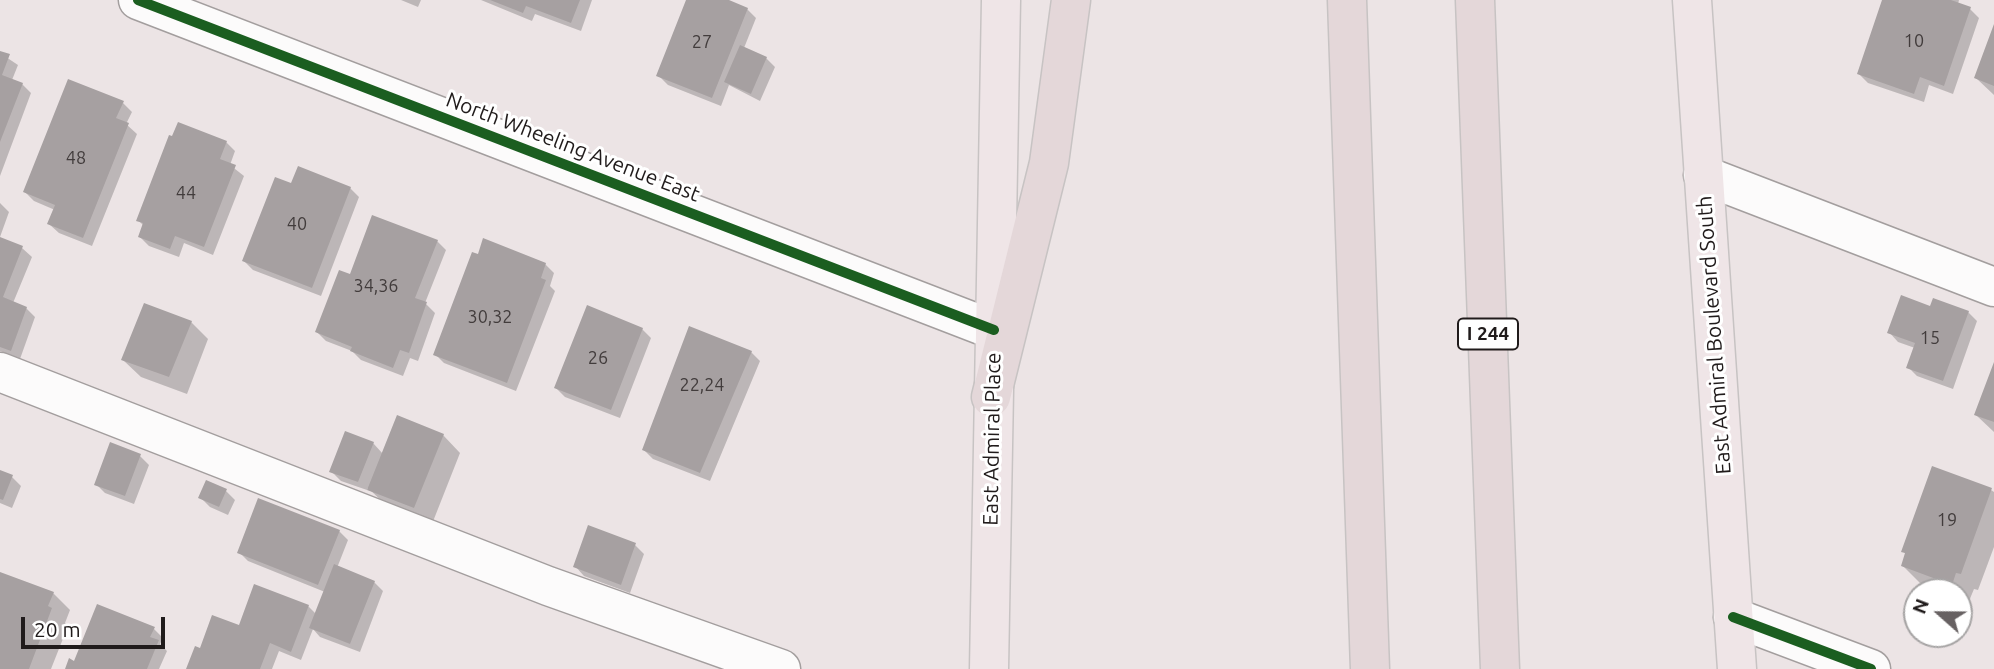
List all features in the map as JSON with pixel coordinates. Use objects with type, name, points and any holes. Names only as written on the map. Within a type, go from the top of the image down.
[{"type":"highway","points":[[991,397],[1049,163],[1071,0]]},
{"type":"highway","points":[[1347,0],[1370,669]]},
{"type":"highway","name":"I 244","points":[[1475,0],[1500,669]]},
{"type":"main road","name":"East Admiral Place","points":[[989,669],[991,397],[1000,0]]},
{"type":"main road","name":"East Admiral Boulevard South","points":[[1692,0],[1737,669]]},
{"type":"street","name":"North Wheeling Avenue East","points":[[138,0],[994,330]]},
{"type":"street","points":[[1703,175],[1994,287]]},
{"type":"street","points":[[0,372],[548,586],[781,669]]},
{"type":"street","points":[[1733,617],[1871,669]]},
{"type":"building","points":[[490,0],[580,0],[571,23],[526,6],[523,13]]},
{"type":"building","points":[[686,0],[729,0],[748,8],[712,98],[656,76]]},
{"type":"building","points":[[1882,0],[1951,0],[1971,7],[1944,86],[1920,77],[1914,94],[1857,74]]},
{"type":"building","points":[[1994,24],[1994,86],[1974,78]]},
{"type":"building","points":[[740,45],[767,57],[751,94],[724,82]]},
{"type":"building","points":[[0,51],[10,54],[2,75],[23,83],[0,142]]},
{"type":"building","points":[[68,79],[124,101],[116,118],[129,123],[83,238],[47,224],[55,205],[23,192]]},
{"type":"building","points":[[178,122],[227,141],[220,159],[236,165],[204,247],[175,236],[170,249],[138,237],[143,223],[136,221],[169,135],[172,136]]},
{"type":"building","points":[[298,166],[351,187],[312,288],[242,261],[275,177],[291,183]]},
{"type":"building","points":[[372,215],[438,240],[415,298],[427,302],[409,353],[400,350],[393,368],[350,351],[352,347],[315,332],[339,270],[350,274]]},
{"type":"building","points":[[0,237],[23,246],[3,297],[27,307],[11,351],[0,347]]},
{"type":"building","points":[[483,238],[546,263],[541,278],[546,280],[507,383],[433,355],[472,252],[478,254]]},
{"type":"building","points":[[1901,295],[1930,306],[1933,298],[1969,311],[1943,381],[1906,368],[1915,343],[1887,333]]},
{"type":"building","points":[[144,303],[192,321],[169,377],[121,360]]},
{"type":"building","points":[[587,305],[643,328],[611,410],[554,388]]},
{"type":"building","points":[[689,326],[752,351],[700,473],[642,450]]},
{"type":"building","points":[[1994,362],[1994,422],[1974,415]]},
{"type":"building","points":[[397,415],[444,434],[414,508],[367,490]]},
{"type":"building","points":[[345,431],[374,442],[358,482],[329,472]]},
{"type":"building","points":[[110,442],[141,454],[125,496],[94,485]]},
{"type":"building","points":[[1932,466],[1992,488],[1961,574],[1956,573],[1954,578],[1933,578],[1901,566],[1905,553],[1901,552]]},
{"type":"building","points":[[0,470],[13,475],[3,500],[0,499]]},
{"type":"building","points":[[206,480],[227,489],[219,507],[198,498]]},
{"type":"building","points":[[258,498],[340,530],[318,585],[237,553]]},
{"type":"building","points":[[588,525],[636,543],[621,585],[573,567]]},
{"type":"building","points":[[334,564],[375,581],[350,644],[309,628]]},
{"type":"building","points":[[0,572],[54,592],[48,606],[52,608],[29,669],[0,669]]},
{"type":"building","points":[[254,584],[309,605],[291,652],[270,643],[260,669],[186,669],[195,646],[200,648],[212,615],[239,625]]},
{"type":"building","points":[[97,604],[155,627],[150,637],[159,640],[147,669],[65,669],[69,658],[74,661]]},
{"type":"cycle path","points":[[138,0],[994,330]]},
{"type":"cycle path","points":[[1733,617],[1871,669]]}]
